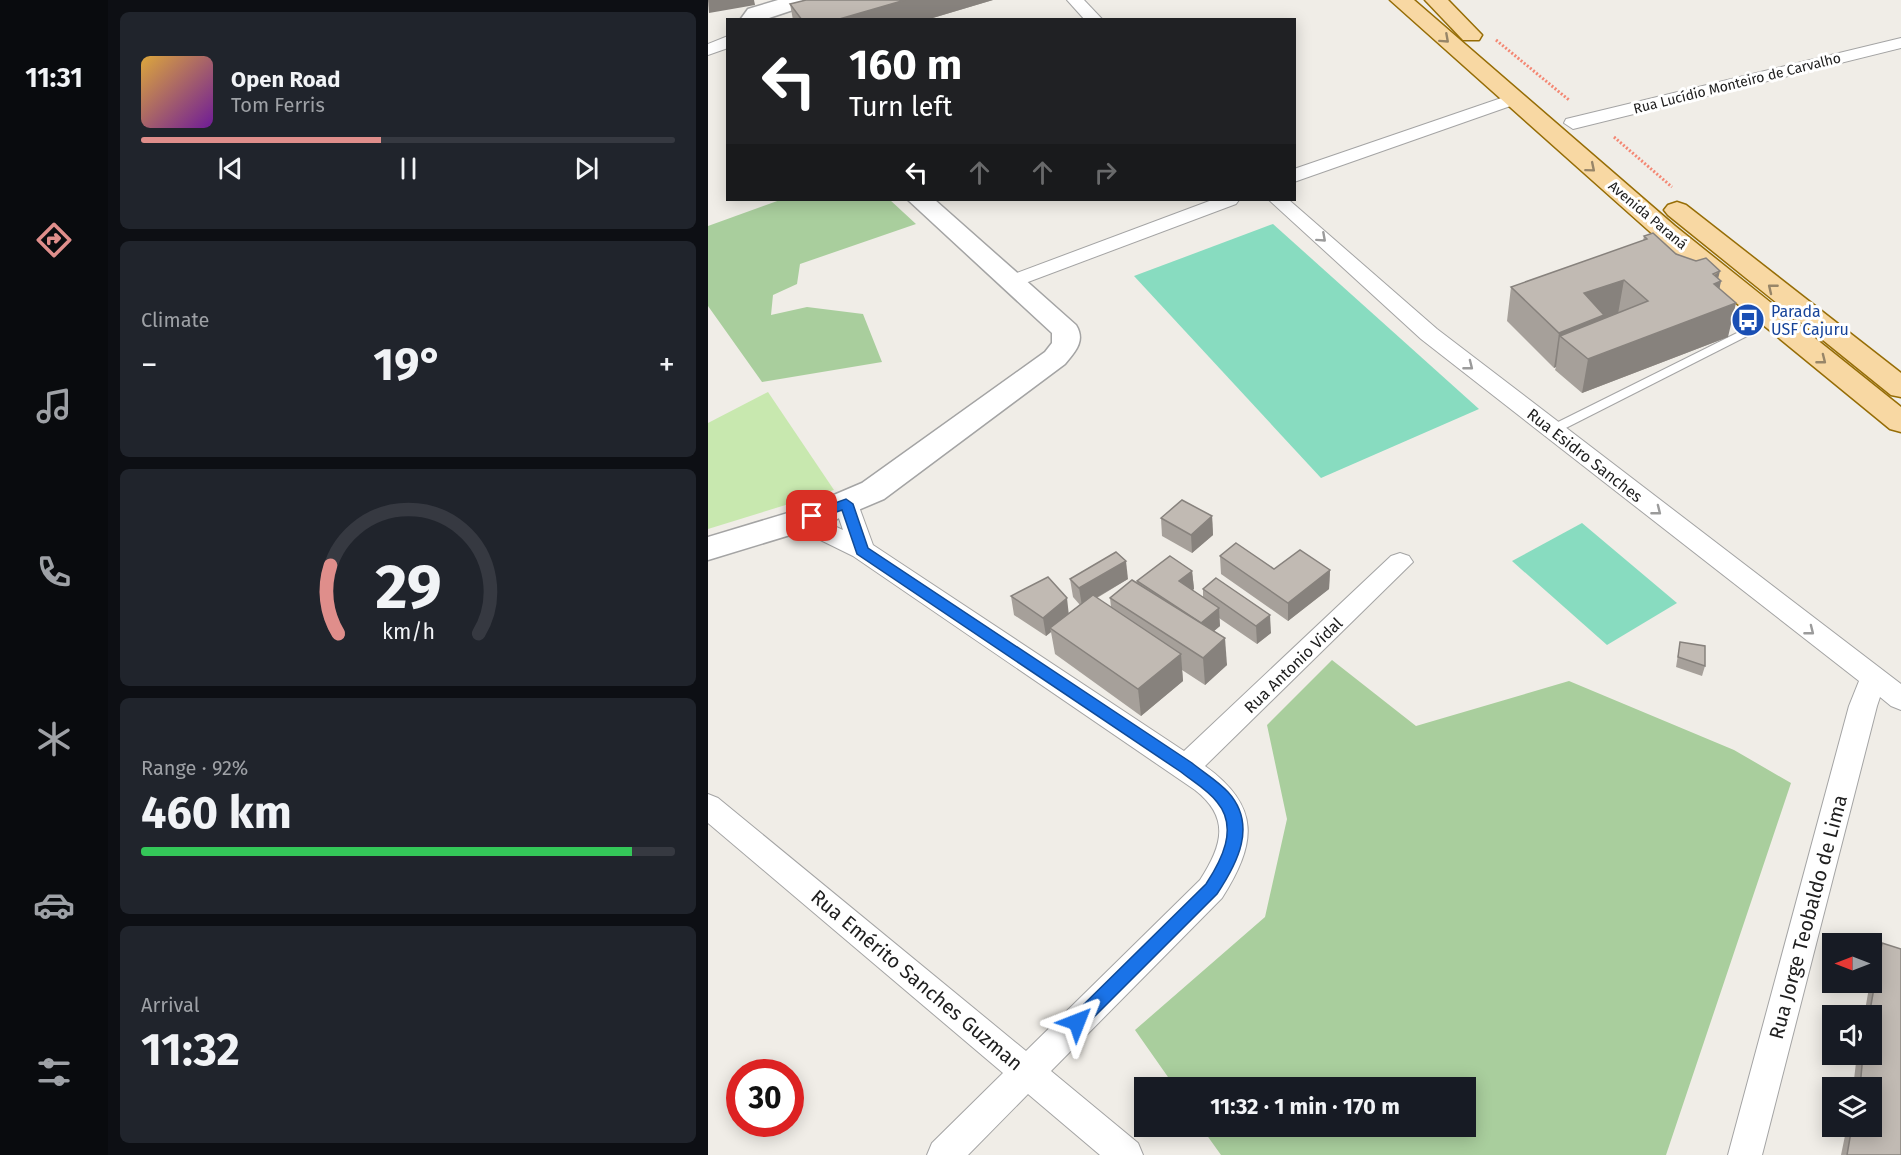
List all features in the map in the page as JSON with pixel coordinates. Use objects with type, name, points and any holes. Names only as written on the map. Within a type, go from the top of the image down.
[{"type":"main road","name":"Avenida Paraná","points":[[1401,0],[1513,99],[1755,305],[1901,422]]},
{"type":"main road","name":"Avenida Paraná","points":[[1436,0],[1482,48],[1752,272],[1901,388]]},
{"type":"street","points":[[753,18],[756,14],[800,0]]},
{"type":"street","points":[[1076,0],[1093,18]]},
{"type":"street","points":[[708,50],[726,42]]},
{"type":"street","name":"Rua Lucídio Monteiro de Carvalho","points":[[1573,123],[1901,44]]},
{"type":"street","points":[[1296,175],[1513,99]]},
{"type":"street","points":[[708,549],[801,520],[846,504],[873,491],[1055,358],[1066,344],[1066,331],[1013,281],[921,201]]},
{"type":"street","points":[[1013,281],[1226,201]]},
{"type":"street","name":"Rua Esidro Sanches","points":[[1279,201],[1429,334],[1901,699]]},
{"type":"street","points":[[846,504],[862,550]]},
{"type":"street","points":[[801,520],[862,550],[1186,767],[1223,798],[1234,821],[1234,844],[1227,865],[1211,889],[944,1155]]},
{"type":"street","name":"Rua Antonio Vidal","points":[[1186,767],[1400,562]]},
{"type":"street","name":"Rua Jorge Teobaldo de Lima","points":[[1745,1155],[1863,706],[1873,679]]},
{"type":"street","name":"Rua Emérito Sanches Guzman","points":[[708,806],[1126,1155]]},
{"type":"lane","points":[[1552,430],[1751,330]]},
{"type":"green space","points":[[777,201],[891,201],[916,224],[800,264],[797,284],[773,295],[771,315],[807,307],[863,314],[882,362],[762,382],[708,306],[708,226]]},
{"type":"green space","points":[[1273,224],[1479,409],[1321,478],[1134,276]]},
{"type":"green space","points":[[768,392],[834,490],[708,529],[708,423]]},
{"type":"green space","points":[[1582,523],[1677,603],[1607,645],[1512,561]]},
{"type":"green space","points":[[1332,660],[1416,726],[1569,681],[1734,750],[1791,783],[1666,1155],[1221,1155],[1208,1137],[1476,1137],[1476,1077],[1168,1077],[1135,1030],[1265,917],[1287,819],[1267,725]]},
{"type":"building","points":[[806,0],[905,0],[843,18],[800,18],[790,4]]},
{"type":"building","points":[[1653,233],[1676,254],[1696,261],[1706,258],[1720,271],[1713,274],[1721,281],[1714,284],[1736,303],[1588,359],[1560,336],[1648,301],[1624,280],[1584,293],[1604,315],[1559,333],[1511,287],[1647,239],[1644,236]]},
{"type":"building","points":[[1182,500],[1212,516],[1191,535],[1161,518]]},
{"type":"building","points":[[1236,543],[1274,569],[1300,550],[1330,570],[1288,603],[1220,556]]},
{"type":"building","points":[[1116,552],[1126,561],[1079,588],[1070,579]]},
{"type":"building","points":[[1170,556],[1192,571],[1179,581],[1219,608],[1201,623],[1137,581]]},
{"type":"building","points":[[1048,577],[1067,598],[1043,618],[1011,596]]},
{"type":"building","points":[[1216,578],[1270,615],[1256,626],[1203,589]]},
{"type":"building","points":[[1132,580],[1225,638],[1203,658],[1110,598]]},
{"type":"building","points":[[1093,595],[1181,654],[1138,689],[1050,628]]},
{"type":"building","points":[[1680,642],[1705,646],[1705,666],[1678,657]]},
{"type":"building","points":[[1882,943],[1901,949],[1901,1155],[1847,1155],[1850,1137],[1882,1137],[1882,1077],[1861,1077],[1862,1065],[1882,1065],[1882,1005],[1871,1005],[1873,993],[1882,993]]},
{"type":"place","name":"Parada USF Cajuru","points":[[1748,320]]},
{"type":"route","points":[[812,516],[846,504],[862,550],[1186,767],[1223,798],[1234,821],[1234,844],[1227,865],[1211,889],[1077,1022]]}]
